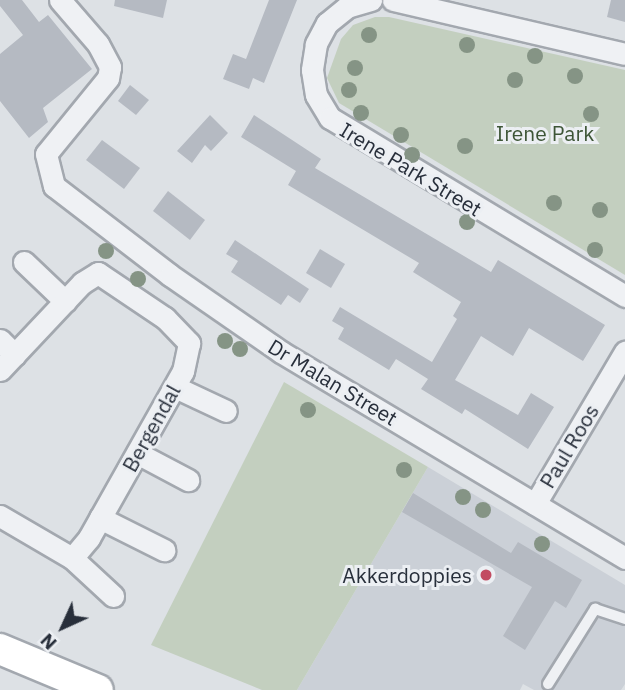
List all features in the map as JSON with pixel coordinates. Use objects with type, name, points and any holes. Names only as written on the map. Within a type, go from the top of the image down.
[{"type":"main road","points":[[0,649],[98,690]]},
{"type":"street","name":"Dr Malan Street","points":[[60,0],[98,44],[110,67],[108,78],[46,154],[54,186],[170,275],[281,352],[625,558]]},
{"type":"street","name":"Irene Park Street","points":[[370,0],[347,7],[327,23],[316,44],[312,70],[316,95],[330,118],[625,296]]},
{"type":"street","points":[[393,0],[625,54]]},
{"type":"street","points":[[24,262],[65,301]]},
{"type":"street","name":"Bergendal","points":[[5,355],[98,273],[146,305],[189,343],[187,362],[175,387],[100,518],[72,558]]},
{"type":"street","points":[[146,305],[170,275]]},
{"type":"street","name":"Paul Roos","points":[[535,504],[625,352]]},
{"type":"street","points":[[175,387],[226,411]]},
{"type":"street","points":[[137,453],[188,480]]},
{"type":"street","points":[[0,516],[72,558],[113,596]]},
{"type":"street","points":[[100,518],[164,550]]},
{"type":"lane","points":[[548,684],[595,609],[625,619]]},
{"type":"shaded area","name":"Akkerdoppies","points":[[428,467],[625,585],[625,684],[621,690],[534,690],[523,684],[520,690],[297,690]]},
{"type":"green space","name":"Irene Park","points":[[375,17],[389,17],[625,70],[625,275],[339,103],[327,78],[341,39],[353,25]]},
{"type":"green space","points":[[284,382],[428,467],[297,690],[262,690],[151,645]]},
{"type":"building","points":[[0,0],[22,0],[39,22],[48,15],[92,69],[43,108],[48,122],[29,138],[0,101],[0,54],[23,35],[0,6]]},
{"type":"building","points":[[115,0],[167,0],[163,18],[114,6]]},
{"type":"building","points":[[269,0],[297,0],[264,83],[253,78],[249,89],[223,79],[233,54],[246,59]]},
{"type":"building","points":[[611,0],[625,0],[625,22],[607,17]]},
{"type":"building","points":[[130,85],[149,100],[136,115],[118,101]]},
{"type":"building","points":[[210,115],[228,133],[211,151],[205,145],[192,163],[177,151]]},
{"type":"building","points":[[254,115],[321,159],[315,168],[491,272],[498,260],[605,325],[583,361],[529,328],[513,356],[481,336],[455,380],[518,415],[531,393],[554,407],[528,449],[465,409],[462,414],[421,389],[428,379],[396,359],[389,370],[338,339],[344,328],[332,321],[340,307],[432,362],[457,319],[453,316],[461,302],[413,272],[419,263],[288,185],[296,171],[241,137]]},
{"type":"building","points":[[102,140],[140,168],[124,189],[86,160]]},
{"type":"building","points":[[168,191],[205,220],[190,240],[153,211]]},
{"type":"building","points":[[235,240],[309,289],[300,303],[288,295],[281,305],[231,272],[238,261],[226,254]]},
{"type":"building","points":[[320,249],[345,264],[331,288],[306,273]]},
{"type":"building","points":[[413,493],[511,553],[518,542],[582,580],[566,608],[555,601],[525,650],[503,636],[532,587],[402,512]]},
{"type":"place","name":"Akkerdoppies","points":[[486,575]]}]
